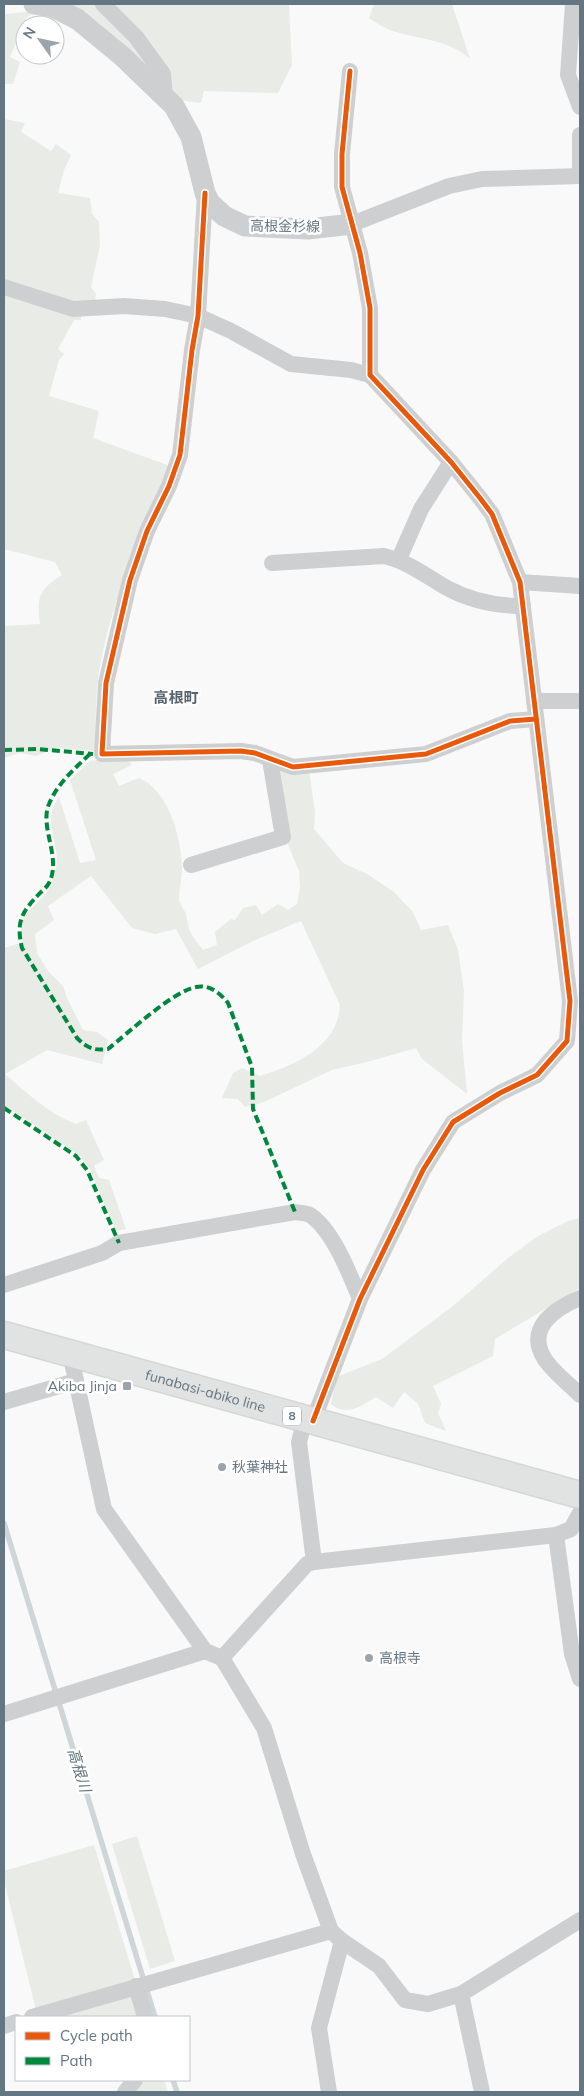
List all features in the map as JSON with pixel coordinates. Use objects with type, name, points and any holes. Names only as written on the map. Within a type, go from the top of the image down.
[{"type":"main road","name":"funabasi-abiko line","points":[[4,1335],[580,1495]]},
{"type":"street","name":"高根金杉線","points":[[34,4],[53,8],[77,19],[122,56],[174,106],[191,137],[205,193],[210,203],[233,222],[245,226],[308,229],[352,224],[449,186],[482,179],[580,176]]},
{"type":"street","points":[[103,4],[136,37],[163,74],[165,97]]},
{"type":"street","points":[[573,4],[568,75],[580,107]]},
{"type":"street","points":[[350,71],[342,154],[342,187],[360,254],[370,308],[370,375]]},
{"type":"street","points":[[580,135],[580,176]]},
{"type":"street","points":[[205,193],[198,316],[192,350],[180,455],[169,486],[147,531],[130,580],[106,683],[102,754],[241,751],[255,753],[293,768],[426,754],[510,721],[536,719]]},
{"type":"street","points":[[4,287],[73,308],[124,306],[165,310],[198,316],[231,331],[291,364],[351,370],[370,375],[451,462],[492,514],[520,582],[570,1001],[567,1041],[537,1075],[500,1093],[453,1122],[423,1170],[360,1299],[299,1442],[314,1562]]},
{"type":"street","points":[[399,559],[422,509],[451,462]]},
{"type":"street","points":[[272,563],[384,556],[399,559],[449,589],[481,602],[522,606]]},
{"type":"street","points":[[520,582],[580,586]]},
{"type":"street","points":[[534,701],[580,701]]},
{"type":"street","points":[[191,865],[283,837],[270,760]]},
{"type":"street","points":[[4,1285],[102,1254],[119,1243],[295,1212],[308,1214],[319,1222],[348,1270],[360,1299]]},
{"type":"street","points":[[580,1298],[550,1315],[541,1328],[537,1342],[545,1360],[580,1395]]},
{"type":"street","points":[[70,1353],[104,1509],[205,1651],[222,1658],[264,1728],[303,1854],[336,1936],[319,2028],[329,2092]]},
{"type":"street","points":[[4,1402],[76,1381]]},
{"type":"street","points":[[222,1658],[306,1564],[556,1535],[571,1529],[580,1514]]},
{"type":"street","points":[[556,1535],[572,1654],[580,1679]]},
{"type":"street","points":[[4,1714],[205,1651]]},
{"type":"street","points":[[35,2016],[136,1986],[336,1936],[379,1966],[405,2000],[428,2004],[461,1994],[580,1920]]},
{"type":"street","points":[[136,1986],[144,2016]]},
{"type":"street","points":[[461,1994],[482,2092]]},
{"type":"street","points":[[125,2092],[134,2081]]},
{"type":"shaded area","points":[[65,4],[290,4],[292,65],[278,93],[204,91],[201,103],[179,100]]},
{"type":"shaded area","points":[[374,4],[452,4],[470,59],[453,47],[403,34],[381,26],[369,18]]},
{"type":"shaded area","points":[[36,11],[30,15],[15,15],[15,45],[10,57],[15,60],[15,65],[19,65],[13,84],[4,84],[4,14]]},
{"type":"shaded area","points":[[4,119],[25,123],[21,132],[51,151],[56,144],[71,155],[64,170],[58,193],[90,198],[92,214],[99,222],[100,245],[91,287],[96,294],[95,301],[81,304],[81,320],[74,320],[58,349],[64,354],[59,360],[49,396],[99,411],[93,438],[170,466],[138,543],[110,623],[98,678],[95,751],[57,748],[36,756],[20,753],[4,758],[4,626],[40,624],[39,601],[41,595],[48,585],[62,575],[55,562],[4,549]]},
{"type":"shaded area","points":[[124,756],[132,765],[113,774],[119,786],[139,778],[158,793],[171,816],[181,856],[182,872],[179,900],[186,914],[191,933],[203,950],[217,945],[215,932],[231,919],[235,920],[243,908],[256,905],[262,915],[278,904],[288,910],[297,904],[300,888],[299,871],[286,840],[277,768],[309,770],[315,812],[314,829],[343,863],[367,874],[394,892],[413,912],[421,930],[448,925],[458,950],[464,991],[462,1041],[467,1094],[422,1059],[416,1048],[332,1070],[264,1102],[245,1107],[238,1099],[222,1098],[233,1073],[242,1068],[260,1076],[287,1066],[312,1052],[332,1032],[340,1005],[301,921],[253,941],[198,969],[176,929],[155,934],[132,928],[91,876],[48,906],[54,920],[35,934],[37,953],[48,971],[63,986],[83,1030],[97,1032],[108,1040],[102,1064],[47,1050],[5,1074],[57,1115],[76,1124],[86,1120],[104,1160],[94,1166],[99,1178],[109,1180],[126,1229],[116,1231],[90,1169],[79,1155],[4,1105],[4,948],[23,942],[21,931],[26,915],[48,891],[52,883],[57,860],[51,820],[54,805],[59,797],[80,863],[96,860],[70,780],[90,761]]},
{"type":"shaded area","points":[[580,1218],[580,1288],[495,1339],[493,1356],[433,1386],[441,1404],[438,1413],[446,1431],[425,1423],[418,1404],[404,1392],[393,1408],[376,1397],[354,1409],[348,1410],[342,1410],[331,1404],[336,1377],[382,1359],[453,1306],[508,1258],[538,1236],[568,1221]]},
{"type":"shaded area","points":[[137,1836],[175,1961],[150,1969],[112,1844]]},
{"type":"shaded area","points":[[94,1845],[135,1980],[36,2010],[4,1881],[4,1871]]},
{"type":"shaded area","points":[[131,1995],[138,2016],[56,2016]]},
{"type":"shaded area","points":[[144,2081],[164,2081],[168,2092],[135,2092]]},
{"type":"waterway","name":"高根川","points":[[4,1523],[155,2016]]},
{"type":"waterway","name":"高根川","points":[[173,2081],[177,2092]]},
{"type":"marked path","points":[[4,750],[38,749],[93,754]]},
{"type":"marked path","points":[[90,754],[62,783],[49,804],[47,823],[52,853],[52,873],[48,884],[24,913],[20,924],[22,948],[77,1038],[84,1044],[99,1050],[108,1049],[163,1004],[186,990],[201,986],[210,988],[221,996],[228,1003],[252,1067],[253,1109],[295,1212]]},
{"type":"marked path","points":[[4,1108],[76,1156],[87,1170],[119,1243]]},
{"type":"cycle path","points":[[313,1421],[360,1299],[423,1170],[453,1122],[500,1093],[537,1075],[567,1041],[570,1001],[520,582],[492,514],[451,462],[370,375],[370,308],[360,253],[342,187],[342,154],[350,71]]},
{"type":"cycle path","points":[[205,193],[198,316],[192,350],[180,455],[169,486],[147,531],[130,580],[106,683],[102,754],[241,751],[255,753],[293,767],[426,754],[510,721],[536,719]]},
{"type":"place","name":"Akiba Jinja","points":[[127,1386]]},
{"type":"place","name":"秋葉神社","points":[[222,1467]]},
{"type":"place","name":"高根寺","points":[[369,1658]]},
{"type":"district","name":"高根町","points":[[176,698]]}]
